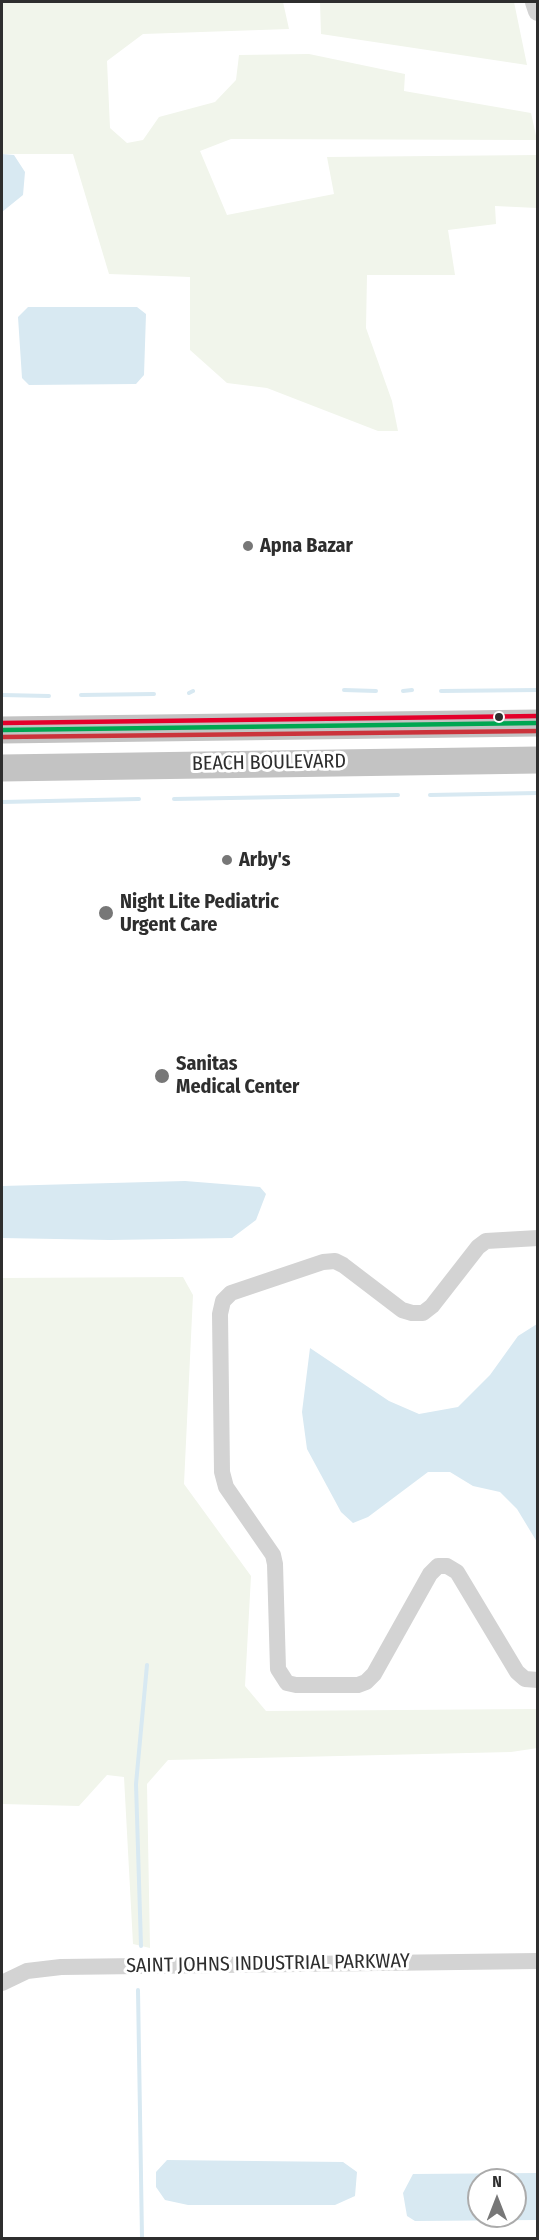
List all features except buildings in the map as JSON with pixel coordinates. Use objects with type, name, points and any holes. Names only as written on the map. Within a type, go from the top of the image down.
[{"type":"highway","points":[[2,730],[537,723]]},
{"type":"highway","points":[[156,765],[161,729]]},
{"type":"highway","name":"BEACH BOULEVARD","points":[[2,768],[537,760]]},
{"type":"street","points":[[535,2],[537,11]]},
{"type":"street","points":[[537,1238],[486,1241],[478,1247],[432,1306],[423,1313],[402,1310],[343,1264],[322,1262],[231,1293],[223,1301],[220,1314],[222,1472],[226,1486],[273,1555],[278,1669],[287,1683],[296,1685],[366,1682],[374,1674],[430,1574],[438,1566],[447,1566],[457,1572],[517,1672],[525,1679],[537,1680]]},
{"type":"street","name":"SAINT JOHNS INDUSTRIAL PARKWAY","points":[[2,1983],[27,1971],[61,1967],[537,1961]]},
{"type":"shaded area","points":[[2,2],[283,2],[289,29],[143,34],[107,61],[110,128],[127,143],[143,140],[159,117],[215,102],[236,80],[239,55],[309,54],[405,74],[404,91],[531,113],[537,140],[231,139],[200,151],[227,215],[334,194],[327,157],[537,155],[537,208],[495,206],[496,224],[448,230],[455,275],[367,275],[366,328],[392,401],[398,431],[378,431],[267,388],[227,383],[190,350],[190,277],[109,274],[73,154],[2,154]]},
{"type":"shaded area","points":[[320,2],[514,2],[527,65],[321,34]]},
{"type":"shaded area","points":[[2,154],[14,155],[25,172],[23,195],[2,212]]},
{"type":"shaded area","points":[[28,307],[137,307],[146,314],[144,375],[136,384],[29,385],[22,378],[18,317]]},
{"type":"shaded area","points":[[185,1181],[260,1187],[266,1194],[256,1220],[232,1238],[110,1240],[2,1238],[2,1186]]},
{"type":"shaded area","points":[[183,1277],[193,1295],[184,1484],[251,1576],[245,1686],[266,1711],[537,1709],[538,1748],[511,1752],[168,1760],[147,1784],[150,1948],[133,1944],[124,1777],[107,1775],[79,1806],[2,1804],[2,1278]]},
{"type":"shaded area","points":[[537,1324],[537,1542],[517,1509],[500,1492],[473,1486],[450,1472],[428,1472],[368,1517],[353,1523],[341,1512],[307,1449],[302,1412],[310,1348],[389,1401],[419,1414],[458,1407],[490,1375],[518,1336]]},
{"type":"shaded area","points":[[167,2160],[343,2162],[357,2172],[355,2196],[335,2205],[188,2205],[165,2200],[156,2187],[156,2172]]},
{"type":"shaded area","points":[[527,2173],[537,2173],[537,2220],[527,2220]]},
{"type":"shaded area","points":[[413,2174],[467,2174],[467,2221],[415,2221],[407,2216],[403,2193]]},
{"type":"waterway","points":[[344,690],[376,691]]},
{"type":"waterway","points":[[403,691],[412,690]]},
{"type":"waterway","points":[[441,691],[538,690]]},
{"type":"waterway","points":[[189,693],[193,691]]},
{"type":"waterway","points":[[81,695],[154,694]]},
{"type":"waterway","points":[[2,695],[49,696]]},
{"type":"waterway","points":[[430,795],[538,793]]},
{"type":"waterway","points":[[174,799],[398,795]]},
{"type":"waterway","points":[[2,802],[139,799]]},
{"type":"waterway","points":[[141,1946],[136,1784],[147,1665]]},
{"type":"waterway","points":[[138,1990],[142,2238]]},
{"type":"transit line","points":[[2,723],[538,716]]},
{"type":"transit line","points":[[2,730],[538,723]]},
{"type":"transit line","points":[[2,737],[538,731]]},
{"type":"place","name":"Apna Bazar","points":[[248,546]]},
{"type":"place","name":"Arby's","points":[[227,860]]},
{"type":"place","name":"Night Lite Pediatric Urgent Care","points":[[106,913]]},
{"type":"place","name":"Sanitas Medical Center","points":[[162,1076]]}]
